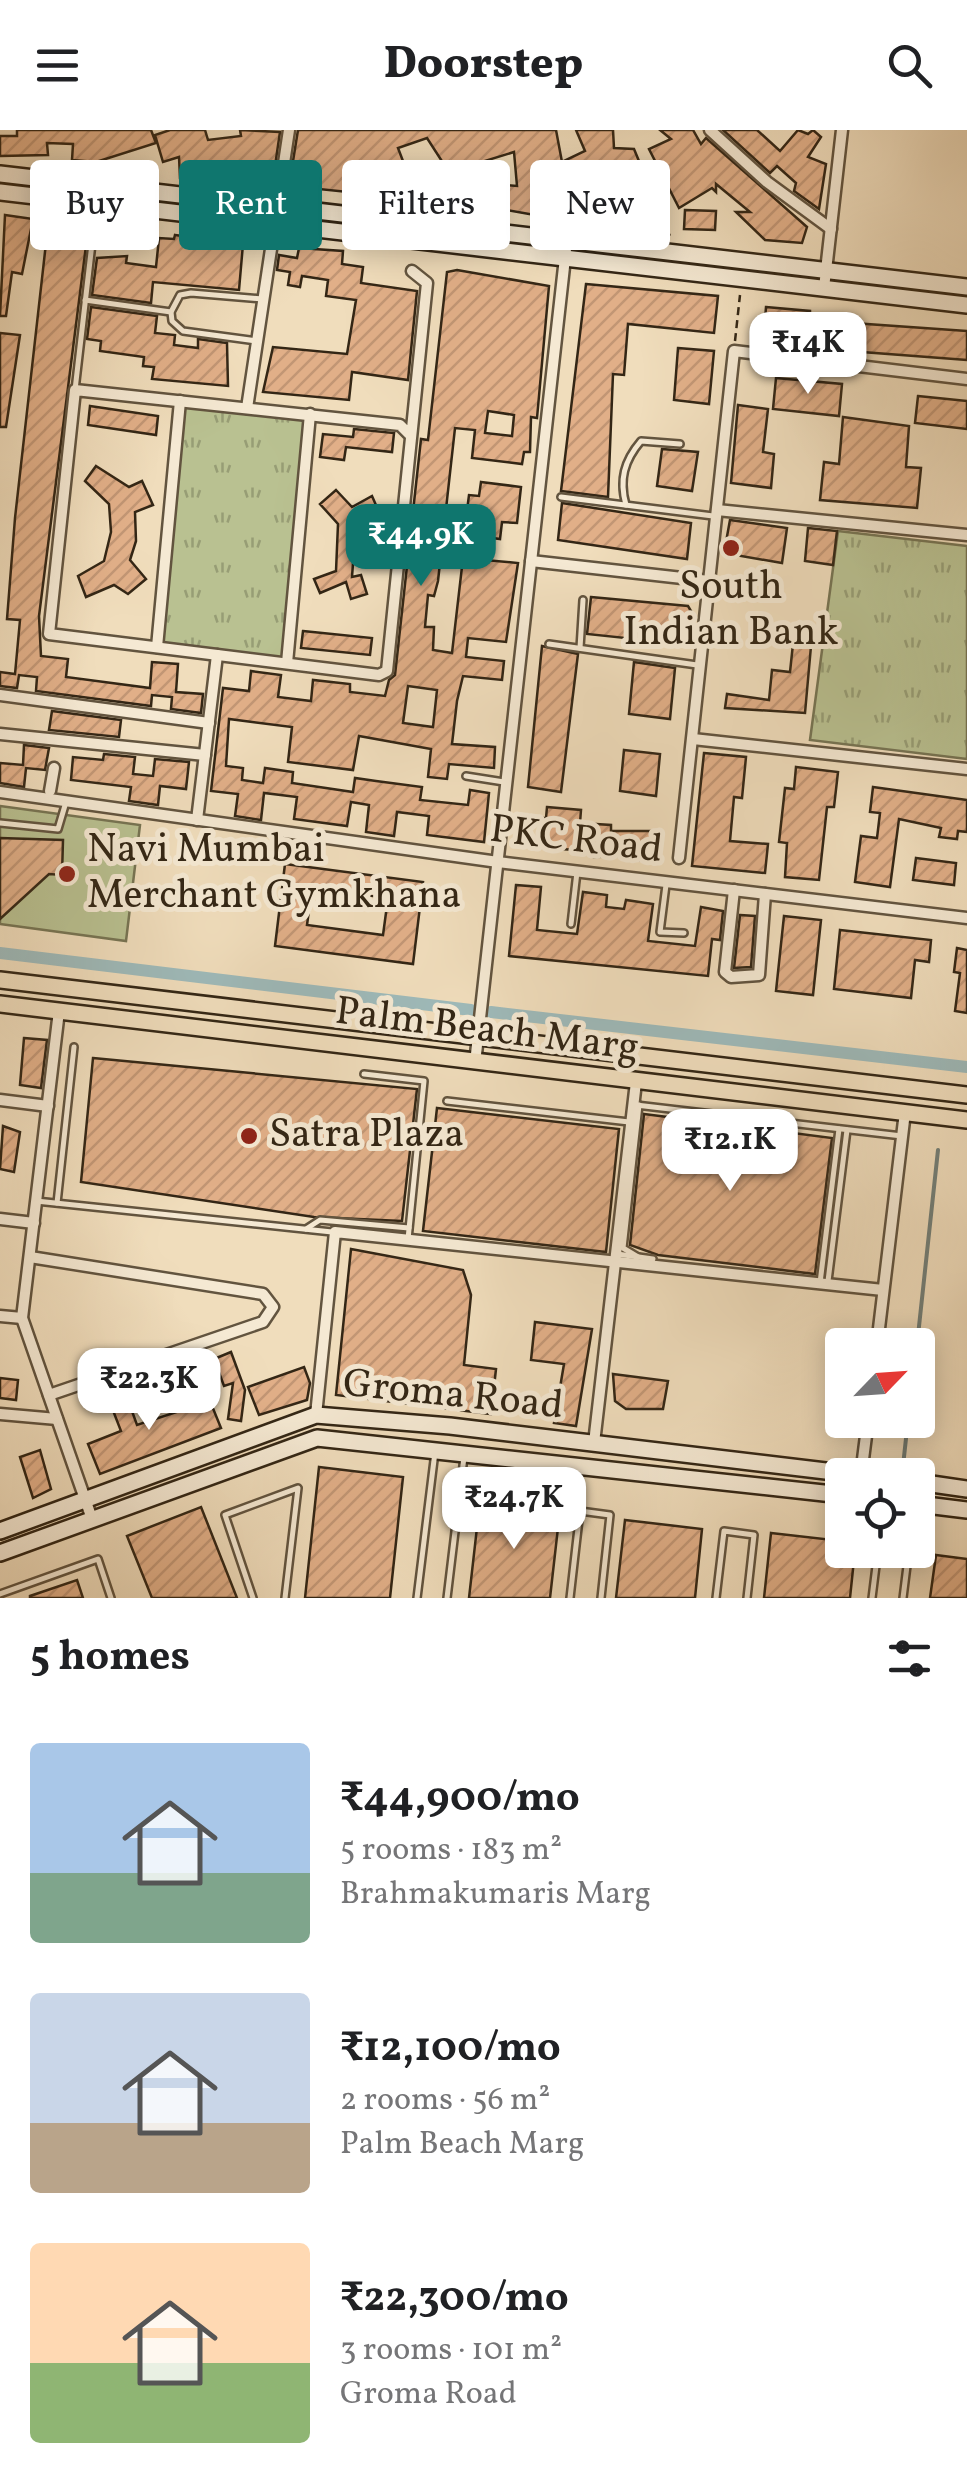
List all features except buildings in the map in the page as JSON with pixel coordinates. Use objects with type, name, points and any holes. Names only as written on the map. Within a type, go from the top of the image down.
[{"type":"main road","points":[[0,174],[179,193]]},
{"type":"main road","points":[[0,192],[179,214]]},
{"type":"main road","points":[[322,209],[530,235]]},
{"type":"main road","points":[[322,231],[967,305]]},
{"type":"main road","points":[[647,250],[967,287]]},
{"type":"main road","name":"Palm Beach Marg","points":[[0,980],[967,1095]]},
{"type":"main road","name":"Palm Beach Marg","points":[[0,1004],[967,1120]]},
{"type":"main road","name":"Groma Road","points":[[0,1530],[316,1415],[450,1426],[825,1471]]},
{"type":"main road","points":[[440,1450],[450,1426]]},
{"type":"main road","name":"Groma Road","points":[[0,1552],[317,1438],[825,1493]]},
{"type":"main road","points":[[935,1484],[967,1489]]},
{"type":"main road","points":[[935,1506],[967,1510]]},
{"type":"street","points":[[283,160],[289,130]]},
{"type":"street","points":[[710,130],[767,182],[831,229]]},
{"type":"street","points":[[824,288],[842,130]]},
{"type":"street","points":[[248,408],[269,250]]},
{"type":"street","points":[[476,1063],[566,250]]},
{"type":"street","points":[[408,434],[400,424],[75,390],[49,634],[379,675],[388,667],[408,434],[427,283],[412,272]]},
{"type":"street","points":[[679,858],[734,351],[967,378]]},
{"type":"street","points":[[157,647],[180,400]]},
{"type":"street","points":[[287,663],[310,414]]},
{"type":"street","points":[[717,513],[967,535]]},
{"type":"street","points":[[532,561],[709,582]]},
{"type":"street","points":[[197,820],[217,655]]},
{"type":"street","points":[[0,695],[209,723]]},
{"type":"street","points":[[0,734],[205,755]]},
{"type":"street","points":[[692,738],[967,769]]},
{"type":"street","points":[[50,792],[54,768]]},
{"type":"street","name":"PKC Road","points":[[0,792],[498,862],[967,918]]},
{"type":"street","points":[[734,890],[725,972],[731,978],[760,975],[766,894]]},
{"type":"street","points":[[60,1011],[22,1318],[92,1519]]},
{"type":"street","points":[[594,1443],[636,1082]]},
{"type":"street","points":[[0,1100],[48,1106]]},
{"type":"street","points":[[878,1328],[904,1112]]},
{"type":"street","points":[[0,1219],[34,1223]]},
{"type":"street","points":[[316,1415],[335,1232],[408,1233],[883,1290]]},
{"type":"street","points":[[30,1256],[263,1294],[272,1307],[263,1322],[49,1396]]},
{"type":"street","points":[[0,1316],[22,1318]]},
{"type":"street","points":[[0,1414],[58,1419]]},
{"type":"lane","points":[[75,390],[92,250]]},
{"type":"lane","points":[[256,341],[184,331],[172,322],[171,312],[180,295],[191,293],[262,298]]},
{"type":"lane","points":[[85,300],[171,312]]},
{"type":"lane","points":[[626,505],[622,490],[626,458],[641,441],[680,444]]},
{"type":"lane","points":[[561,497],[717,513]]},
{"type":"lane","points":[[580,648],[583,600]]},
{"type":"lane","points":[[549,644],[700,666]]},
{"type":"lane","points":[[466,776],[507,782]]},
{"type":"lane","points":[[0,823],[58,828],[66,802]]},
{"type":"lane","points":[[571,924],[577,872]]},
{"type":"lane","points":[[667,882],[660,932],[684,933]]},
{"type":"lane","points":[[56,1204],[74,1048]]},
{"type":"lane","points":[[306,1229],[320,1220],[408,1233],[424,1081],[364,1074]]},
{"type":"lane","points":[[447,1102],[632,1122]]},
{"type":"lane","points":[[638,1257],[623,1248],[636,1105],[902,1136]]},
{"type":"lane","points":[[824,1283],[820,1269],[843,1130]]},
{"type":"lane","points":[[824,1283],[843,1130]]},
{"type":"lane","points":[[36,1202],[335,1232]]},
{"type":"lane","points":[[616,1257],[653,1258]]},
{"type":"lane","points":[[417,1598],[440,1450]]},
{"type":"lane","points":[[448,1598],[465,1452]]},
{"type":"lane","points":[[253,1598],[225,1516],[298,1488],[285,1598]]},
{"type":"lane","points":[[570,1598],[580,1511],[610,1515],[600,1598]]},
{"type":"lane","points":[[716,1598],[724,1531],[754,1535],[746,1598]]},
{"type":"lane","points":[[0,1594],[98,1559],[112,1598]]},
{"type":"lane","points":[[872,1598],[876,1568]]},
{"type":"lane","points":[[903,1598],[907,1568]]},
{"type":"path","points":[[734,344],[741,278]]},
{"type":"green space","points":[[180,401],[310,414],[287,663],[157,647]]},
{"type":"green space","points":[[838,531],[967,546],[967,759],[810,740]]},
{"type":"green space","name":"Navi Mumbai Merchant Gymkhana","points":[[0,806],[140,825],[126,941],[0,924]]},
{"type":"waterway","points":[[0,953],[471,1010]]},
{"type":"waterway","points":[[491,1012],[967,1067]]},
{"type":"waterway","points":[[919,1328],[938,1150]]},
{"type":"waterway","points":[[904,1458],[906,1438]]},
{"type":"place","name":"South Indian Bank","points":[[731,548]]},
{"type":"place","name":"Navi Mumbai Merchant Gymkhana","points":[[67,874]]},
{"type":"place","name":"Satra Plaza","points":[[249,1136]]}]
